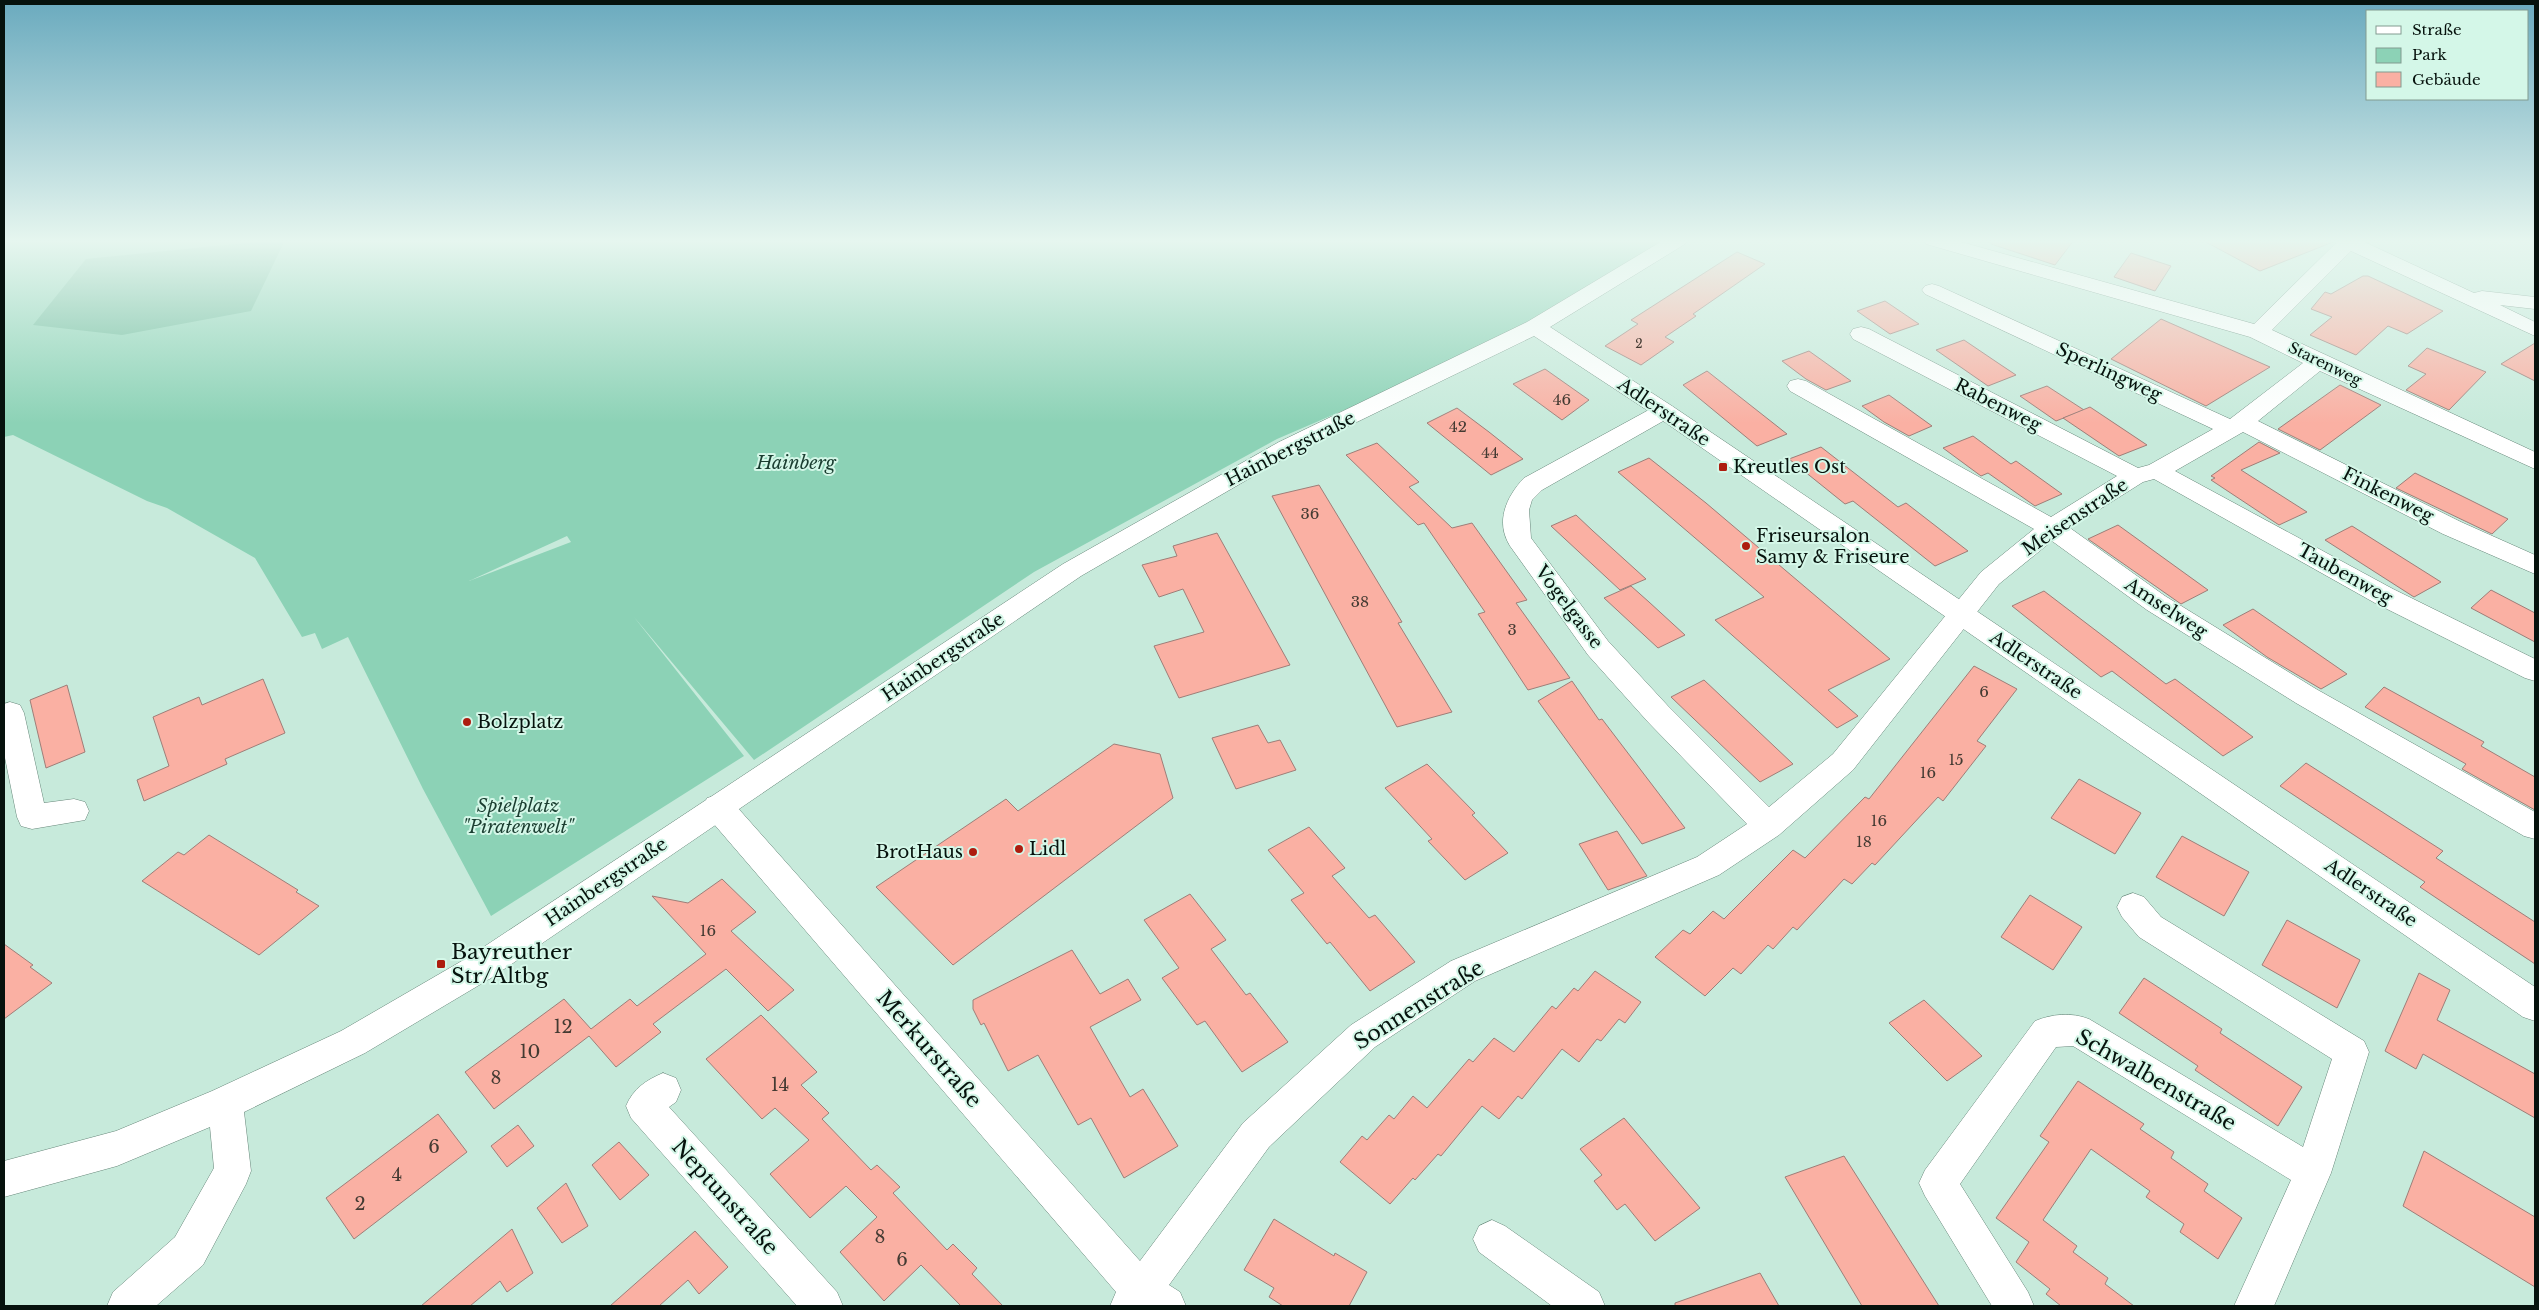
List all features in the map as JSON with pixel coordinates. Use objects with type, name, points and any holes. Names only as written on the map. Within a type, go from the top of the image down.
[{"type":"street","name":"Hainbergstraße","points":[[4,1179],[117,1148],[225,1103],[353,1042],[479,968],[1072,570],[1287,447],[1535,327],[1578,301]]},
{"type":"street","name":"Sperlingweg","points":[[1957,301],[2237,426]]},
{"type":"street","name":"Starenweg","points":[[2149,301],[2258,332],[2318,362],[2535,461]]},
{"type":"street","points":[[2258,332],[2288,301]]},
{"type":"street","points":[[2473,301],[2535,330]]},
{"type":"street","points":[[2516,301],[2535,303]]},
{"type":"street","name":"Adlerstraße","points":[[1535,327],[1664,411],[2535,1006]]},
{"type":"street","name":"Rabenweg","points":[[1861,334],[2146,474]]},
{"type":"street","name":"Meisenstraße","points":[[1768,826],[1843,762],[1960,613],[1990,578],[2052,528],[2146,474],[2237,426],[2318,362]]},
{"type":"street","name":"Amselweg","points":[[1798,386],[2052,528],[2156,603],[2298,691],[2535,827]]},
{"type":"street","name":"Vogelgasse","points":[[1664,411],[1533,484],[1517,505],[1514,520],[1519,540],[1598,648],[1658,714],[1768,826]]},
{"type":"street","name":"Finkenweg","points":[[2237,426],[2535,566]]},
{"type":"street","name":"Taubenweg","points":[[2146,474],[2535,671]]},
{"type":"street","points":[[4,715],[10,713],[32,817],[74,811]]},
{"type":"street","name":"Merkurstraße","points":[[718,808],[1145,1301]]},
{"type":"street","name":"Sonnenstraße","points":[[1145,1301],[1256,1134],[1363,1036],[1463,971],[1708,866],[1768,826]]},
{"type":"street","points":[[2133,907],[2150,927],[2352,1052],[2313,1173],[2254,1306]]},
{"type":"street","name":"Schwalbenstraße","points":[[2014,1306],[1938,1183],[2046,1032],[2077,1030],[2313,1173]]},
{"type":"street","name":"Neptunstraße","points":[[663,1090],[644,1106],[823,1306]]},
{"type":"street","points":[[127,1306],[189,1251],[233,1171],[225,1103]]},
{"type":"street","points":[[1492,1239],[1585,1306]]},
{"type":"green space","name":"Hainberg","points":[[4,301],[1569,301],[1451,364],[1277,439],[1034,572],[754,760],[634,617],[744,756],[491,916],[423,789],[348,637],[322,649],[315,633],[302,637],[255,558],[167,508],[147,501],[13,435],[4,437]],"holes":[[[567,536],[571,542],[469,581]]]},
{"type":"green space","points":[[52,301],[256,301],[251,311],[122,335],[33,325]]},
{"type":"building","points":[[1660,301],[1712,301],[1693,314],[1696,316],[1665,337],[1674,342],[1641,365],[1605,346],[1638,324],[1631,320]]},
{"type":"building","points":[[1885,301],[1919,324],[1890,334],[1857,311]]},
{"type":"building","points":[[2317,301],[2422,301],[2443,311],[2407,334],[2388,326],[2356,355],[2310,335],[2332,317],[2311,309]]},
{"type":"building","points":[[2161,319],[2270,367],[2206,406],[2111,359]]},
{"type":"building","points":[[1964,340],[2016,375],[1988,386],[1936,350]]},
{"type":"building","points":[[2535,343],[2535,381],[2501,364]]},
{"type":"building","points":[[2427,348],[2486,372],[2449,410],[2406,390],[2426,374],[2408,366]]},
{"type":"building","points":[[1809,351],[1851,381],[1826,390],[1806,379],[1782,361]]},
{"type":"building","points":[[1545,369],[1589,400],[1562,420],[1513,384]]},
{"type":"building","points":[[1707,371],[1787,434],[1757,446],[1683,385]]},
{"type":"building","points":[[2340,385],[2381,405],[2320,450],[2278,429]]},
{"type":"building","points":[[2047,386],[2084,410],[2056,421],[2020,396]]},
{"type":"building","points":[[1889,395],[1932,426],[1909,436],[1884,422],[1862,406]]},
{"type":"building","points":[[2090,407],[2147,445],[2119,456],[2063,418]]},
{"type":"building","points":[[1457,408],[1523,459],[1491,475],[1427,423]]},
{"type":"building","points":[[1973,436],[2011,464],[2016,461],[2062,494],[2035,506],[1988,473],[1981,476],[1943,448]]},
{"type":"building","points":[[2259,442],[2280,453],[2241,470],[2307,512],[2279,525],[2211,480],[2215,478],[2211,476]]},
{"type":"building","points":[[1377,443],[1419,482],[1409,487],[1452,528],[1472,523],[1527,600],[1516,603],[1570,678],[1528,690],[1478,614],[1485,612],[1424,523],[1418,525],[1346,455]]},
{"type":"building","points":[[1821,447],[1898,507],[1906,503],[1968,551],[1935,566],[1853,501],[1845,504],[1789,459]]},
{"type":"building","points":[[1649,458],[1706,503],[1890,659],[1828,690],[1858,716],[1837,728],[1715,620],[1764,597],[1618,472]]},
{"type":"building","points":[[2415,473],[2508,519],[2492,534],[2396,488]]},
{"type":"building","points":[[1319,485],[1402,622],[1398,623],[1452,712],[1397,727],[1272,496]]},
{"type":"building","points":[[1576,515],[1646,579],[1620,590],[1551,526]]},
{"type":"building","points":[[2118,525],[2208,590],[2181,604],[2088,539]]},
{"type":"building","points":[[2352,526],[2441,582],[2414,597],[2325,540]]},
{"type":"building","points":[[1217,533],[1290,665],[1179,698],[1154,646],[1204,632],[1183,589],[1159,597],[1142,565],[1177,556],[1173,546]]},
{"type":"building","points":[[1631,586],[1685,635],[1658,648],[1604,598]]},
{"type":"building","points":[[2491,590],[2535,613],[2535,642],[2471,608]]},
{"type":"building","points":[[2044,591],[2166,684],[2175,679],[2253,737],[2223,756],[2112,671],[2101,677],[2012,606]]},
{"type":"building","points":[[2253,609],[2347,674],[2321,689],[2267,657],[2223,625]]},
{"type":"building","points":[[1974,666],[2017,689],[1977,741],[1986,746],[1943,801],[1938,797],[1875,865],[1872,863],[1852,884],[1844,879],[1797,930],[1793,927],[1773,949],[1768,945],[1741,974],[1733,968],[1705,996],[1655,957],[1683,930],[1690,934],[1713,911],[1724,919],[1793,850],[1805,858],[1865,797],[1869,799]]},
{"type":"building","points":[[263,679],[285,733],[225,759],[227,764],[144,801],[137,780],[169,766],[153,717],[199,697],[202,705]]},
{"type":"building","points":[[1704,680],[1793,764],[1760,782],[1671,697]]},
{"type":"building","points":[[1572,681],[1599,720],[1602,719],[1685,828],[1642,844],[1538,701]]},
{"type":"building","points":[[67,685],[85,752],[46,768],[30,700]]},
{"type":"building","points":[[2384,687],[2484,742],[2481,746],[2535,777],[2535,810],[2462,769],[2466,764],[2365,707]]},
{"type":"building","points":[[1258,725],[1268,743],[1280,740],[1296,770],[1236,789],[1212,738]]},
{"type":"building","name":"Lidl","points":[[1114,744],[1160,754],[1173,798],[953,965],[876,887],[1006,799],[1018,811]]},
{"type":"building","points":[[2306,763],[2443,851],[2436,858],[2535,922],[2535,964],[2420,887],[2425,882],[2280,786]]},
{"type":"building","points":[[1427,764],[1475,813],[1472,815],[1508,853],[1465,880],[1428,841],[1432,839],[1385,788]]},
{"type":"building","points":[[2079,779],[2141,813],[2115,854],[2051,818]]},
{"type":"building","points":[[1309,827],[1345,868],[1332,876],[1369,918],[1375,915],[1415,962],[1370,991],[1330,942],[1327,944],[1291,900],[1304,893],[1268,850]]},
{"type":"building","points":[[1617,831],[1647,876],[1608,890],[1579,844]]},
{"type":"building","points":[[209,835],[298,890],[296,892],[319,906],[259,955],[142,881],[178,852],[184,855]]},
{"type":"building","points":[[2182,836],[2249,872],[2224,916],[2156,877]]},
{"type":"building","points":[[722,879],[756,912],[731,931],[794,990],[768,1011],[726,969],[653,1024],[661,1032],[616,1067],[589,1036],[494,1109],[465,1072],[564,999],[591,1029],[630,999],[637,1006],[706,954],[652,896],[688,903]]},
{"type":"building","points":[[1190,894],[1226,940],[1211,949],[1246,995],[1250,993],[1288,1042],[1242,1072],[1205,1021],[1197,1025],[1162,978],[1179,968],[1144,920]]},
{"type":"building","points":[[2030,895],[2082,927],[2053,970],[2001,937]]},
{"type":"building","points":[[2287,920],[2360,960],[2337,1008],[2262,965]]},
{"type":"building","points":[[4,944],[33,965],[30,967],[52,983],[4,1019]]},
{"type":"building","points":[[1072,950],[1100,994],[1128,979],[1141,1000],[1090,1027],[1130,1097],[1143,1089],[1178,1146],[1124,1178],[1091,1118],[1078,1125],[1038,1055],[1008,1071],[984,1023],[981,1025],[973,1009],[973,1000]]},
{"type":"building","points":[[1595,971],[1641,1002],[1625,1023],[1619,1019],[1601,1041],[1597,1039],[1579,1062],[1562,1049],[1522,1099],[1518,1096],[1499,1119],[1482,1106],[1441,1156],[1438,1154],[1390,1204],[1340,1162],[1362,1136],[1367,1140],[1389,1115],[1394,1119],[1413,1096],[1427,1108],[1469,1059],[1473,1062],[1494,1038],[1514,1052],[1552,1006],[1556,1009],[1574,988],[1578,991]]},
{"type":"building","points":[[2419,973],[2450,990],[2437,1020],[2535,1074],[2535,1118],[2423,1054],[2416,1069],[2385,1051]]},
{"type":"building","points":[[2144,978],[2222,1029],[2220,1033],[2302,1087],[2278,1126],[2195,1070],[2198,1066],[2119,1013]]},
{"type":"building","points":[[1924,1000],[1982,1056],[1947,1081],[1889,1023]]},
{"type":"building","points":[[761,1015],[817,1072],[801,1085],[829,1113],[822,1119],[871,1170],[877,1165],[900,1187],[893,1193],[947,1250],[953,1244],[977,1268],[972,1274],[1003,1306],[961,1306],[921,1265],[884,1301],[840,1252],[877,1217],[846,1186],[810,1218],[770,1174],[809,1140],[775,1108],[762,1119],[706,1059]]},
{"type":"building","points":[[2078,1081],[2144,1124],[2140,1129],[2174,1152],[2171,1158],[2208,1184],[2204,1191],[2242,1218],[2218,1259],[2180,1232],[2184,1224],[2146,1197],[2150,1191],[2091,1149],[2043,1220],[2077,1246],[2073,1252],[2108,1278],[2105,1284],[2134,1306],[2061,1306],[2046,1294],[2050,1289],[2016,1262],[2029,1242],[1996,1218],[2049,1142],[2040,1136]]},
{"type":"building","points":[[438,1114],[467,1152],[354,1239],[326,1198]]},
{"type":"building","points":[[1624,1118],[1700,1208],[1655,1241],[1625,1204],[1617,1210],[1594,1181],[1602,1175],[1580,1149]]},
{"type":"building","points":[[518,1125],[534,1146],[507,1167],[491,1146]]},
{"type":"building","points":[[619,1142],[649,1175],[620,1200],[592,1165]]},
{"type":"building","points":[[2424,1151],[2535,1217],[2535,1287],[2403,1206]]},
{"type":"building","points":[[1844,1156],[1939,1306],[1862,1306],[1785,1177]]},
{"type":"building","points":[[566,1183],[588,1226],[562,1243],[537,1208]]},
{"type":"building","points":[[1274,1219],[1334,1256],[1335,1253],[1367,1272],[1349,1306],[1283,1306],[1269,1297],[1274,1288],[1244,1270]]},
{"type":"building","points":[[512,1229],[533,1273],[507,1292],[500,1281],[470,1306],[421,1306]]},
{"type":"building","points":[[695,1231],[728,1267],[699,1294],[688,1280],[659,1306],[610,1306]]},
{"type":"building","points":[[1760,1273],[1779,1306],[1675,1306],[1675,1303]]},
{"type":"place","name":"Kreutles Ost","points":[[1723,467]]},
{"type":"place","name":"Friseursalon Samy & Friseure","points":[[1746,546]]},
{"type":"place","name":"Bolzplatz","points":[[467,722]]},
{"type":"place","name":"Lidl","points":[[1019,849]]},
{"type":"place","name":"BrotHaus","points":[[973,852]]},
{"type":"place","name":"Bayreuther Str/Altbg","points":[[441,964]]},
{"type":"park label","name":"Spielplatz \"Piratenwelt\"","points":[[518,816]]}]
